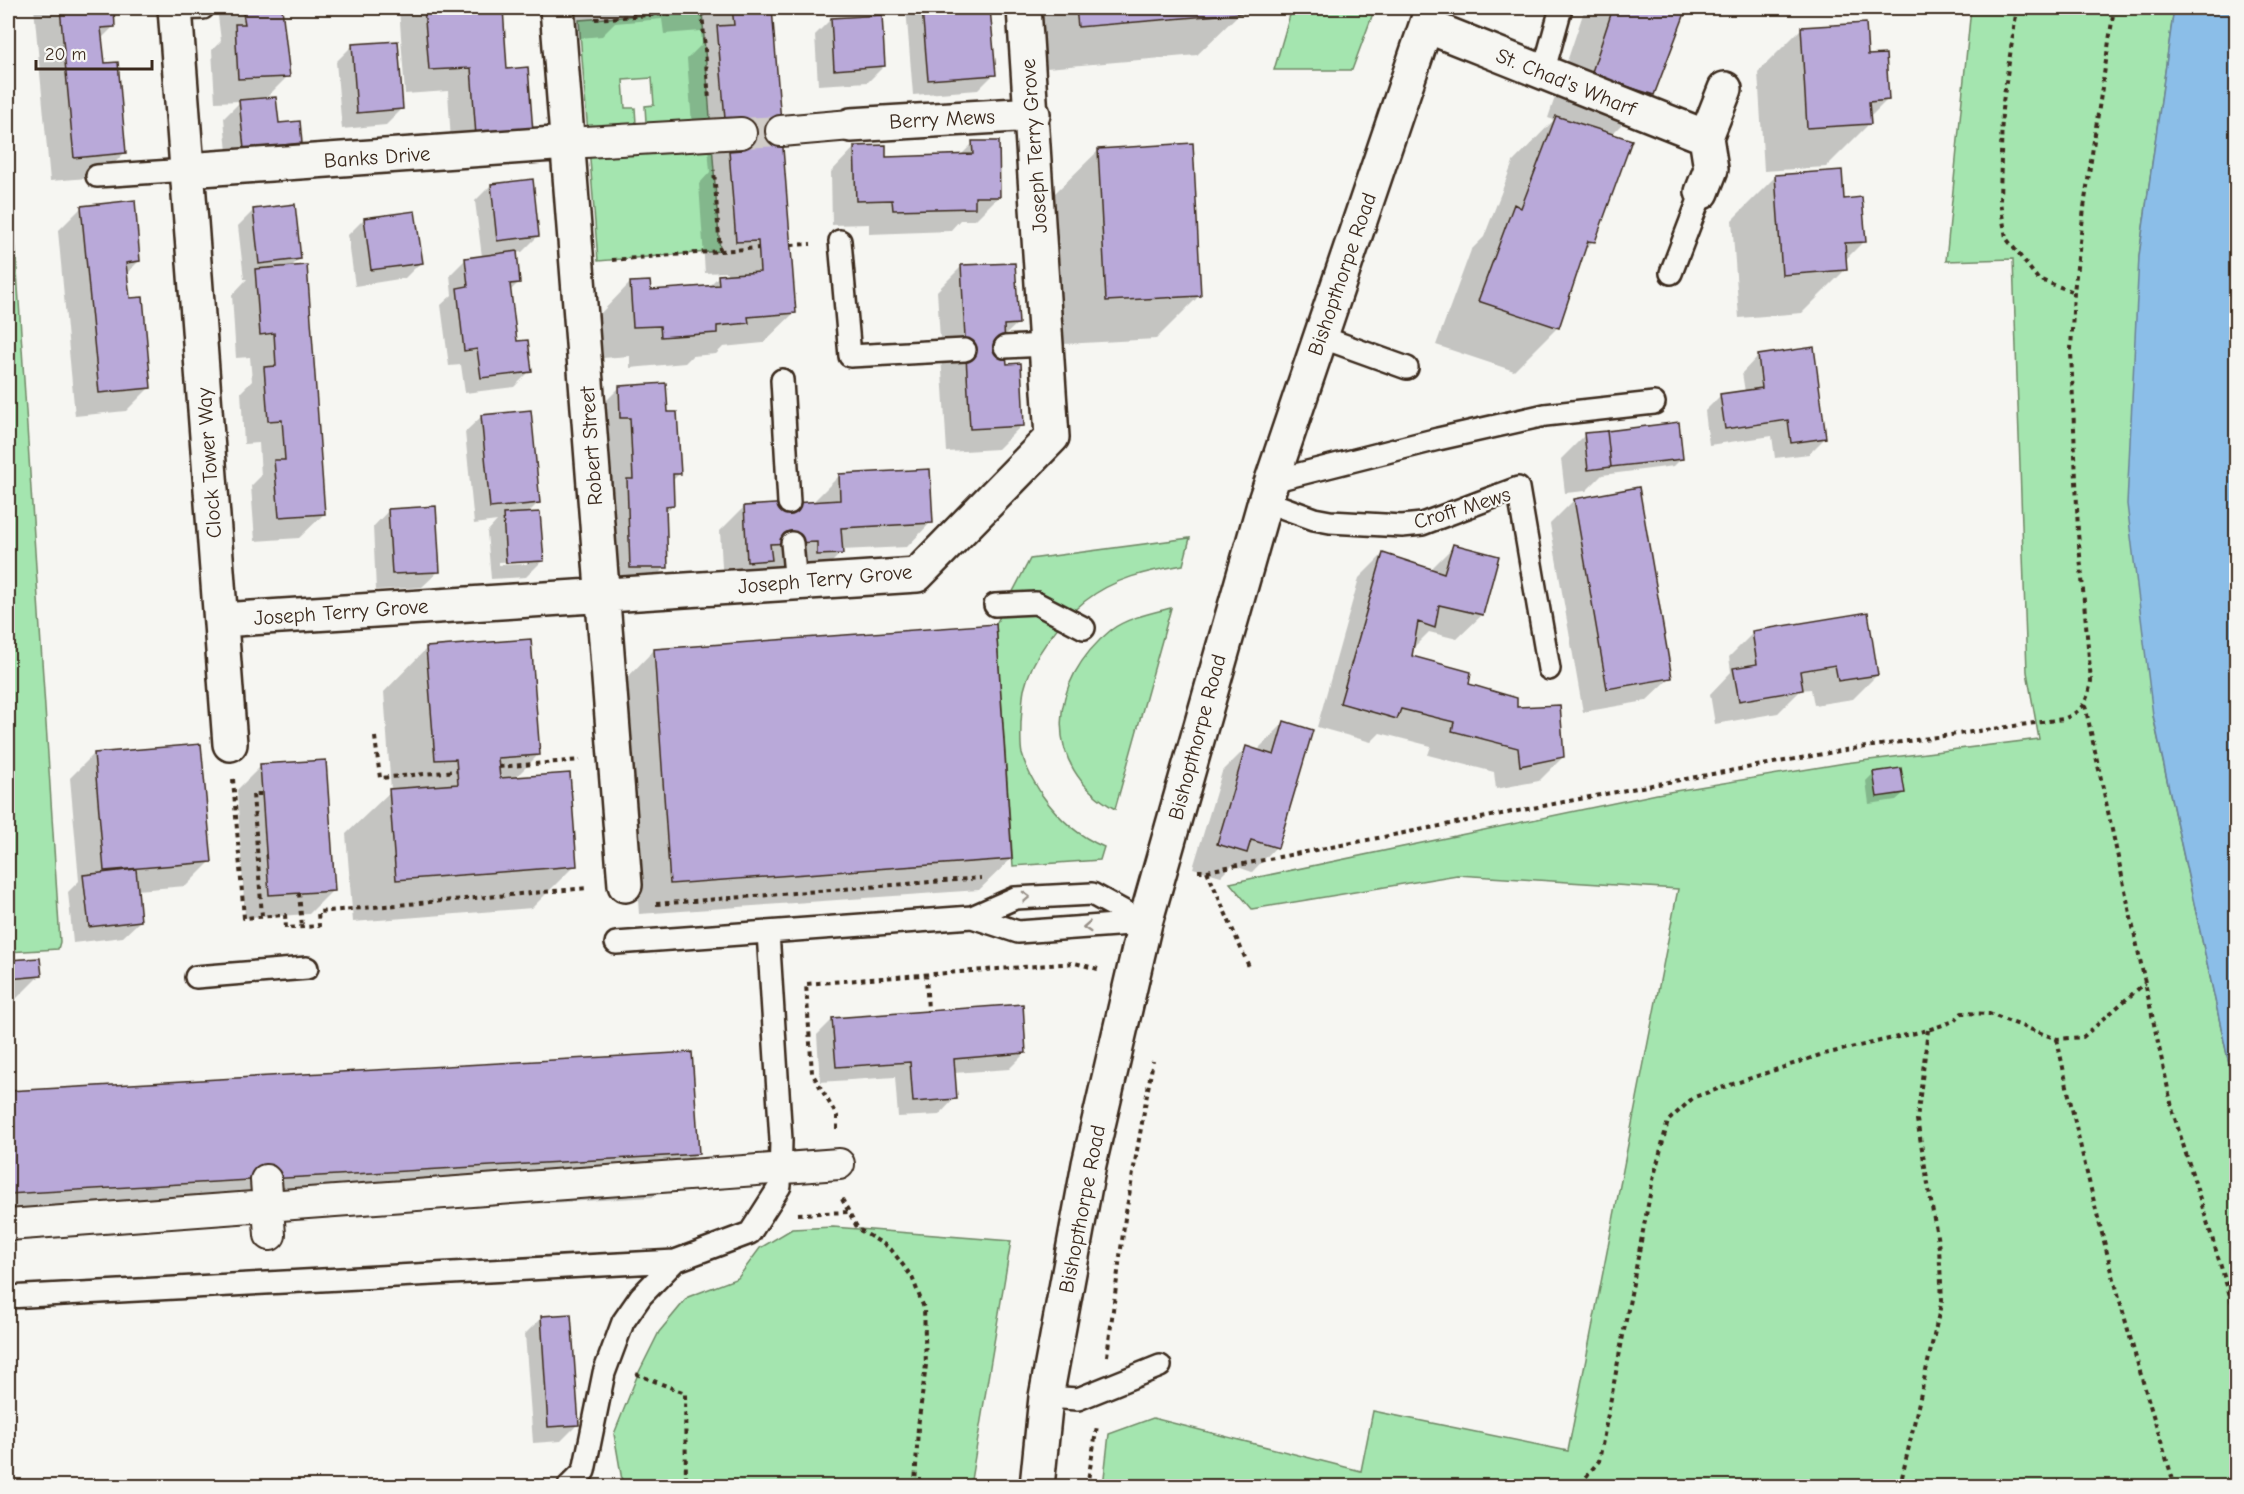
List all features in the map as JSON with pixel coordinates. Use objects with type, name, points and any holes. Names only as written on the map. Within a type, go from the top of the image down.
[{"type":"street","name":"Clock Tower Way","points":[[184,8],[187,170],[231,744]]},
{"type":"street","name":"Robert Street","points":[[557,8],[625,885]]},
{"type":"street","name":"Joseph Terry Grove","points":[[221,620],[917,575],[1052,436],[1033,114],[1024,8]]},
{"type":"street","name":"St. Chad's Wharf","points":[[1430,17],[1543,73],[1706,137]]},
{"type":"street","name":"Bishopthorpe Road","points":[[1037,1486],[1046,1397],[1089,1164],[1145,923],[1269,491],[1430,17]]},
{"type":"street","points":[[1702,192],[1711,169],[1706,137],[1725,89]]},
{"type":"street","name":"Berry Mews","points":[[851,125],[1033,114]]},
{"type":"street","points":[[781,131],[851,125]]},
{"type":"street","points":[[568,143],[741,133]]},
{"type":"street","name":"Banks Drive","points":[[187,170],[568,143]]},
{"type":"street","points":[[8,1225],[839,1164]]},
{"type":"lane","points":[[1543,73],[1561,8]]},
{"type":"lane","points":[[97,176],[187,170]]},
{"type":"lane","points":[[1671,273],[1702,192]]},
{"type":"lane","points":[[840,241],[849,356],[965,350]]},
{"type":"lane","points":[[1321,337],[1407,368]]},
{"type":"lane","points":[[1005,347],[1046,345]]},
{"type":"lane","points":[[782,380],[789,503]]},
{"type":"lane","points":[[1269,491],[1437,439],[1545,415],[1654,402]]},
{"type":"lane","name":"Croft Mews","points":[[1269,491],[1314,519],[1402,526],[1422,524],[1518,488],[1549,669]]},
{"type":"lane","points":[[792,543],[796,584]]},
{"type":"lane","points":[[995,605],[1036,603],[1084,628]]},
{"type":"lane","points":[[616,942],[972,917],[1015,898],[1092,894],[1145,923]]},
{"type":"lane","points":[[972,917],[1017,932],[1145,923]]},
{"type":"lane","points":[[8,1298],[675,1261],[750,1233],[780,1186],[781,1168],[768,932]]},
{"type":"lane","points":[[196,977],[307,968]]},
{"type":"lane","points":[[569,1486],[584,1471],[607,1363],[623,1322],[641,1296],[675,1261]]},
{"type":"lane","points":[[1046,1397],[1078,1399],[1160,1366]]},
{"type":"path","points":[[702,11],[732,8]]},
{"type":"path","points":[[2017,8],[2002,110],[2000,202],[2006,238],[2038,279],[2074,292]]},
{"type":"path","points":[[2114,8],[2074,292],[2071,350],[2078,533],[2091,681],[2085,704],[2173,1112],[2236,1315]]},
{"type":"path","points":[[720,251],[759,248]]},
{"type":"path","points":[[1161,869],[1207,871],[1834,752],[2063,719],[2076,714],[2085,704]]},
{"type":"path","points":[[375,737],[380,778],[457,771]]},
{"type":"path","points":[[231,744],[244,918],[285,915],[286,928],[319,926],[318,912],[625,885],[641,884],[643,905],[989,877]]},
{"type":"path","points":[[499,767],[614,757]]},
{"type":"path","points":[[261,916],[253,794],[262,794]]},
{"type":"path","points":[[1196,882],[1199,871]]},
{"type":"path","points":[[1207,871],[1250,969]]},
{"type":"path","points":[[299,893],[302,927]]},
{"type":"path","points":[[915,1486],[918,1427],[926,1365],[924,1308],[912,1277],[890,1248],[858,1228],[840,1192],[837,1116],[812,1073],[806,984],[1075,963],[1132,977]]},
{"type":"path","points":[[926,974],[928,1011]]},
{"type":"path","points":[[1572,1486],[1579,1485],[1599,1461],[1652,1184],[1668,1121],[1694,1097],[1820,1055],[1928,1030],[1954,1021],[1962,1013],[1989,1014],[2056,1039],[2083,1037],[2145,983]]},
{"type":"path","points":[[1900,1486],[1942,1300],[1939,1248],[1917,1120],[1928,1030]]},
{"type":"path","points":[[2056,1039],[2074,1121],[2141,1378],[2175,1486]]},
{"type":"path","points":[[1087,1486],[1125,1218],[1154,1058]]},
{"type":"path","points":[[761,1214],[849,1212]]},
{"type":"path","points":[[607,1363],[685,1393],[686,1486]]},
{"type":"path","points":[[1249,1486],[1335,1486]]},
{"type":"green space","points":[[1292,8],[1375,8],[1352,70],[1274,70]]},
{"type":"green space","points":[[1971,8],[2174,8],[2139,256],[2153,716],[2236,1096],[2236,1486],[1103,1486],[1109,1434],[1153,1418],[1361,1471],[1373,1411],[1568,1451],[1678,889],[1457,875],[1252,909],[1230,883],[1657,794],[1845,763],[2039,739],[2027,672],[2013,259],[1946,261]]},
{"type":"green space","points":[[702,11],[720,251],[598,261],[579,20]],"holes":[[[652,78],[654,105],[645,106],[647,138],[637,139],[635,108],[625,108],[623,80]]]},
{"type":"green space","points":[[8,130],[60,942],[58,949],[8,952]]},
{"type":"green space","points":[[1190,538],[1183,565],[1144,573],[1120,581],[1096,593],[1056,629],[1040,652],[1024,690],[1021,722],[1022,754],[1042,795],[1062,819],[1077,832],[1104,847],[1100,860],[1013,866],[996,624],[1030,559]]},
{"type":"green space","points":[[1171,608],[1115,809],[1091,791],[1074,770],[1064,747],[1061,722],[1065,698],[1074,673],[1090,651],[1111,630],[1132,619]]},
{"type":"green space","points":[[833,1227],[1011,1241],[970,1486],[623,1486],[614,1434],[638,1374],[659,1332],[688,1297],[738,1278],[760,1248],[792,1229]]},
{"type":"water","points":[[2174,8],[2236,8],[2236,1096],[2153,715],[2127,504],[2139,256]]},
{"type":"building","points":[[60,8],[114,8],[115,27],[101,28],[105,63],[118,62],[126,153],[74,158]]},
{"type":"building","points":[[242,8],[282,8],[290,77],[238,79],[235,24],[245,24]]},
{"type":"building","points":[[424,8],[503,8],[507,69],[528,67],[533,132],[476,136],[471,68],[429,70]]},
{"type":"building","points":[[732,8],[772,8],[796,313],[748,317],[749,323],[717,326],[717,333],[661,337],[660,326],[633,327],[630,282],[650,281],[651,290],[719,285],[718,275],[760,272],[758,241],[736,242],[729,151],[741,150],[741,133],[739,118],[725,119],[717,26],[734,25]]},
{"type":"building","points":[[922,8],[990,8],[996,75],[928,80]]},
{"type":"building","points":[[1076,8],[1242,8],[1242,13],[1078,27]]},
{"type":"building","points":[[1613,8],[1687,8],[1654,95],[1591,75]]},
{"type":"building","points":[[882,15],[885,66],[834,70],[831,18]]},
{"type":"building","points":[[1866,23],[1868,55],[1886,54],[1889,100],[1869,102],[1871,124],[1807,128],[1801,27]]},
{"type":"building","points":[[398,41],[403,109],[357,113],[352,44]]},
{"type":"building","points":[[276,97],[279,123],[300,121],[302,143],[244,149],[239,100]]},
{"type":"building","points":[[1556,116],[1632,140],[1595,242],[1588,241],[1559,328],[1478,301],[1514,204],[1521,208]]},
{"type":"building","points":[[972,141],[999,141],[1000,197],[975,197],[975,208],[893,210],[892,200],[856,201],[854,146],[886,145],[886,157],[973,154]]},
{"type":"building","points":[[1193,143],[1201,296],[1106,301],[1098,149]]},
{"type":"building","points":[[1842,170],[1844,199],[1862,197],[1866,242],[1845,243],[1847,270],[1782,275],[1775,175]]},
{"type":"building","points":[[533,179],[539,236],[497,241],[491,184]]},
{"type":"building","points":[[135,200],[140,261],[126,263],[130,298],[143,297],[151,388],[99,393],[81,206]]},
{"type":"building","points":[[295,204],[301,259],[259,264],[253,209]]},
{"type":"building","points":[[415,211],[423,263],[371,270],[364,218]]},
{"type":"building","points":[[517,251],[520,283],[510,284],[517,341],[528,340],[532,372],[481,378],[477,349],[464,351],[457,288],[468,286],[465,258]]},
{"type":"building","points":[[1015,263],[1019,324],[1004,325],[1005,347],[1007,364],[1021,363],[1024,426],[970,429],[961,265]]},
{"type":"building","points":[[307,265],[325,514],[279,517],[274,460],[285,460],[282,420],[268,421],[264,367],[276,366],[274,333],[260,335],[255,269]]},
{"type":"building","points":[[1814,347],[1826,438],[1791,443],[1788,420],[1725,429],[1720,394],[1762,388],[1758,355]]},
{"type":"building","points":[[666,383],[668,412],[677,412],[681,474],[673,474],[674,505],[666,506],[668,568],[630,568],[627,479],[633,479],[630,418],[620,418],[619,386]]},
{"type":"building","points":[[531,410],[540,503],[490,508],[481,415]]},
{"type":"building","points":[[1679,422],[1683,459],[1611,467],[1607,431]]},
{"type":"building","points":[[1607,431],[1611,467],[1588,470],[1584,433]]},
{"type":"building","points":[[930,469],[933,523],[841,528],[843,554],[817,555],[817,542],[770,544],[772,560],[747,562],[744,506],[840,500],[839,474]]},
{"type":"building","points":[[1639,487],[1672,678],[1607,689],[1574,499]]},
{"type":"building","points":[[436,506],[440,572],[392,574],[388,509]]},
{"type":"building","points":[[540,512],[544,561],[506,563],[503,514]]},
{"type":"building","points":[[1453,544],[1499,556],[1483,615],[1439,605],[1435,628],[1418,622],[1412,656],[1471,672],[1469,684],[1517,698],[1517,707],[1560,705],[1564,757],[1520,766],[1518,748],[1452,731],[1454,722],[1401,709],[1397,719],[1340,703],[1383,553],[1444,573]]},
{"type":"building","points":[[1868,612],[1878,675],[1838,681],[1835,665],[1800,671],[1803,690],[1739,701],[1733,668],[1757,664],[1752,631]]},
{"type":"building","points":[[996,624],[1012,859],[670,884],[654,649]]},
{"type":"building","points":[[531,639],[540,755],[498,758],[500,778],[570,773],[577,866],[396,880],[389,789],[458,784],[456,759],[435,760],[426,647]]},
{"type":"building","points":[[1284,721],[1313,730],[1278,848],[1251,840],[1247,853],[1217,844],[1246,746],[1274,755]]},
{"type":"building","points":[[201,744],[212,862],[104,871],[94,753]]},
{"type":"building","points":[[326,760],[335,891],[269,895],[260,764]]},
{"type":"building","points":[[1901,768],[1905,793],[1877,797],[1873,772]]},
{"type":"building","points":[[136,869],[141,921],[89,927],[83,875]]},
{"type":"building","points":[[40,958],[42,976],[8,979],[8,960]]},
{"type":"building","points":[[1023,1004],[1026,1053],[954,1059],[957,1099],[913,1102],[910,1062],[836,1067],[832,1018]]},
{"type":"building","points":[[692,1052],[699,1154],[8,1194],[8,1091]]},
{"type":"building","points":[[571,1314],[579,1425],[548,1427],[541,1316]]},
{"type":"tunnel","points":[[741,133],[781,131]]}]
